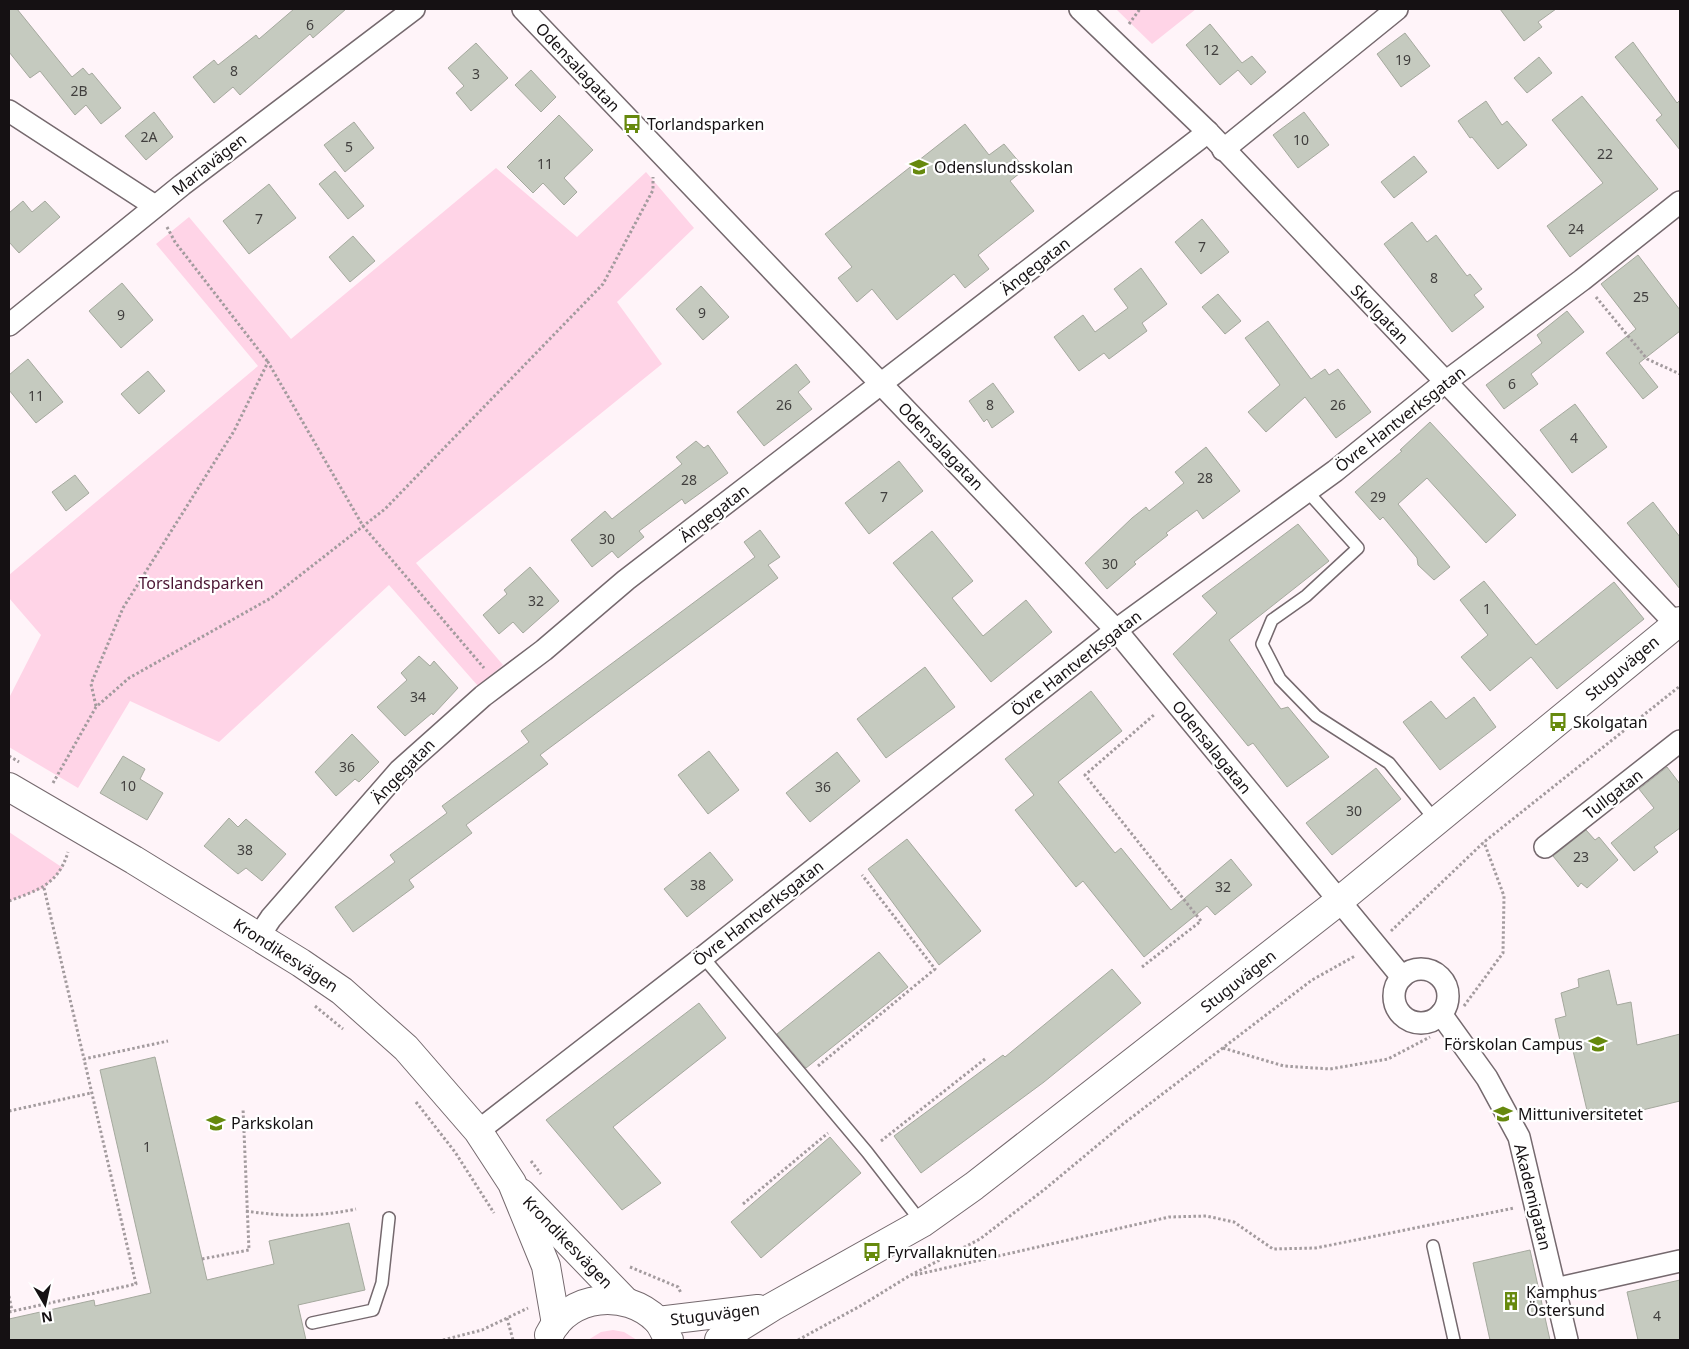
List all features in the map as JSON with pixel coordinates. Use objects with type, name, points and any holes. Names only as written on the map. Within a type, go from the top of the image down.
[{"type":"main road","name":"Stuguvägen","points":[[719,1340],[772,1307],[922,1223],[974,1186],[1437,823],[1678,622]]},
{"type":"main road","name":"Krondikesvägen","points":[[9,787],[259,936],[342,991],[399,1041],[478,1131],[512,1183],[625,1301]]},
{"type":"main road","name":"Krondikesvägen","points":[[512,1183],[546,1266],[551,1332]]},
{"type":"main road","points":[[551,1332],[576,1307],[600,1299],[625,1301],[643,1309],[663,1331]]},
{"type":"main road","name":"Stuguvägen","points":[[663,1331],[725,1315],[772,1307]]},
{"type":"street","name":"Mariavägen","points":[[9,325],[155,206],[414,9]]},
{"type":"street","name":"Odensalagatan","points":[[523,9],[1116,630],[1339,901],[1376,943],[1402,977]]},
{"type":"street","name":"Skolgatan","points":[[1080,9],[1208,132],[1444,383],[1678,622]]},
{"type":"street","points":[[1224,150],[1397,9]]},
{"type":"street","points":[[9,111],[155,206]]},
{"type":"street","name":"Ängegatan","points":[[259,936],[271,918],[400,770],[498,684],[544,650],[626,580],[1208,132]]},
{"type":"street","name":"Övre Hantverksgatan","points":[[478,1131],[703,957],[1116,630],[1307,491],[1444,383],[1582,280],[1680,202]]},
{"type":"street","name":"Tullgatan","points":[[1545,847],[1680,741]]},
{"type":"street","points":[[1418,970],[1436,974],[1443,980],[1448,998],[1445,1020],[1426,1023],[1409,1021],[1402,1016],[1397,1009],[1394,992],[1402,977],[1418,970]]},
{"type":"street","name":"Akademigatan","points":[[1445,1020],[1487,1078],[1519,1137],[1567,1340]]},
{"type":"street","points":[[1555,1289],[1680,1261]]},
{"type":"lane","points":[[1307,491],[1358,548],[1306,596],[1272,620],[1262,644],[1280,678],[1316,716],[1389,764],[1437,823]]},
{"type":"lane","points":[[703,957],[867,1152],[922,1223]]},
{"type":"lane","points":[[312,1323],[373,1310],[382,1283],[390,1218]]},
{"type":"lane","points":[[1434,1246],[1454,1340]]},
{"type":"path","points":[[41,806],[96,707],[129,678],[271,598],[385,508],[603,284],[653,190],[652,146]]},
{"type":"path","points":[[155,206],[175,242],[268,362],[363,526],[498,684]]},
{"type":"path","points":[[1582,280],[1647,359],[1680,374]]},
{"type":"path","points":[[96,707],[92,684],[123,608],[234,431],[268,362]]},
{"type":"path","points":[[798,1340],[862,1305],[909,1276],[980,1239],[1045,1189],[1123,1124],[1312,980],[1336,969],[1376,943],[1397,926],[1484,842],[1680,686]]},
{"type":"path","points":[[1142,967],[1201,921],[1085,775],[1173,699]]},
{"type":"path","points":[[1222,1048],[1284,1066],[1330,1069],[1388,1059],[1436,1034],[1445,1020],[1503,953],[1504,896],[1484,842]]},
{"type":"path","points":[[60,848],[76,857]]},
{"type":"path","points":[[9,901],[44,888],[63,868],[68,852]]},
{"type":"path","points":[[804,1077],[935,969],[862,875]]},
{"type":"path","points":[[9,1296],[10,1312],[136,1284],[44,888]]},
{"type":"path","points":[[310,1002],[348,1034]]},
{"type":"path","points":[[84,1059],[168,1041]]},
{"type":"path","points":[[867,1152],[985,1059]]},
{"type":"path","points":[[9,1111],[91,1093]]},
{"type":"path","points":[[410,1095],[455,1152],[496,1216]]},
{"type":"path","points":[[202,1259],[249,1250],[243,1108]]},
{"type":"path","points":[[743,1204],[842,1122]]},
{"type":"path","points":[[909,1276],[1169,1217],[1206,1216],[1234,1222],[1273,1249],[1316,1248],[1514,1208],[1535,1201]]},
{"type":"path","points":[[246,1211],[284,1216],[338,1213],[356,1209]]},
{"type":"path","points":[[528,1308],[529,1299]]},
{"type":"path","points":[[507,1318],[513,1340]]},
{"type":"green space","points":[[1116,9],[1196,9],[1152,44]]},
{"type":"green space","name":"Torslandsparken","points":[[496,168],[577,237],[646,172],[694,228],[617,302],[662,364],[416,563],[503,665],[478,686],[389,585],[219,742],[130,701],[78,788],[9,747],[9,698],[41,635],[9,598],[9,575],[258,366],[156,244],[189,217],[291,339]]},
{"type":"green space","points":[[9,832],[63,868],[44,888],[9,901]]},
{"type":"green space","points":[[613,1330],[624,1332],[637,1340],[588,1340],[601,1332]]},
{"type":"building","points":[[9,9],[17,9],[72,77],[83,68],[89,75],[92,73],[121,108],[101,124],[86,105],[75,115],[40,71],[30,78],[9,52]]},
{"type":"building","points":[[294,9],[346,9],[313,38],[310,34],[240,95],[233,87],[214,103],[193,77],[214,60],[218,65],[256,35],[259,39]]},
{"type":"building","points":[[1500,9],[1556,9],[1538,22],[1542,27],[1524,41]]},
{"type":"building","points":[[1210,24],[1242,63],[1252,56],[1266,72],[1251,85],[1238,70],[1220,85],[1186,45]]},
{"type":"building","points":[[1405,33],[1430,66],[1401,87],[1377,54]]},
{"type":"building","points":[[1633,42],[1677,103],[1680,100],[1680,150],[1656,120],[1662,115],[1615,57]]},
{"type":"building","points":[[476,43],[508,78],[471,111],[456,93],[464,86],[448,68]]},
{"type":"building","points":[[1539,57],[1552,73],[1527,93],[1514,78]]},
{"type":"building","points":[[531,70],[556,97],[541,112],[515,85]]},
{"type":"building","points":[[1582,96],[1658,189],[1570,257],[1547,226],[1603,183],[1552,120]]},
{"type":"building","points":[[1486,101],[1502,125],[1507,121],[1527,145],[1498,169],[1472,137],[1470,138],[1458,121]]},
{"type":"building","points":[[154,112],[173,137],[146,160],[125,136]]},
{"type":"building","points":[[1304,112],[1329,145],[1298,168],[1273,135]]},
{"type":"building","points":[[559,115],[593,150],[564,178],[577,192],[564,205],[543,183],[533,193],[507,167]]},
{"type":"building","points":[[354,122],[374,148],[345,172],[324,145]]},
{"type":"building","points":[[965,124],[989,155],[1004,144],[1025,169],[1010,181],[1034,211],[978,255],[989,269],[965,288],[954,274],[897,320],[872,289],[857,302],[838,278],[852,267],[825,234]]},
{"type":"building","points":[[1414,156],[1427,172],[1394,198],[1381,182]]},
{"type":"building","points":[[335,171],[364,206],[348,219],[319,184]]},
{"type":"building","points":[[269,184],[296,218],[249,254],[223,221]]},
{"type":"building","points":[[23,201],[32,212],[45,201],[60,217],[19,253],[9,242],[9,213]]},
{"type":"building","points":[[1202,219],[1229,252],[1201,274],[1175,242]]},
{"type":"building","points":[[1412,222],[1427,242],[1436,235],[1467,276],[1470,274],[1482,289],[1474,295],[1484,307],[1452,332],[1384,244]]},
{"type":"building","points":[[353,236],[375,261],[350,282],[329,257]]},
{"type":"building","points":[[1638,255],[1680,310],[1680,331],[1639,363],[1658,387],[1643,399],[1606,353],[1636,329],[1601,284]]},
{"type":"building","points":[[1141,268],[1167,304],[1142,323],[1147,331],[1109,359],[1104,353],[1079,371],[1054,337],[1083,315],[1095,332],[1128,308],[1114,289]]},
{"type":"building","points":[[122,283],[153,320],[121,348],[89,311]]},
{"type":"building","points":[[701,286],[729,317],[703,340],[676,309]]},
{"type":"building","points":[[1218,294],[1241,321],[1225,334],[1202,307]]},
{"type":"building","points":[[1567,311],[1584,332],[1531,374],[1538,384],[1504,409],[1486,385],[1542,343],[1537,335]]},
{"type":"building","points":[[1268,321],[1311,379],[1325,369],[1329,375],[1338,369],[1371,412],[1336,438],[1305,397],[1266,432],[1248,412],[1280,385],[1245,338]]},
{"type":"building","points":[[28,359],[63,402],[36,423],[9,390],[9,375]]},
{"type":"building","points":[[796,364],[810,382],[798,392],[812,409],[764,446],[737,412]]},
{"type":"building","points":[[148,371],[165,391],[139,414],[121,394]]},
{"type":"building","points":[[993,383],[1014,412],[992,428],[987,419],[984,422],[969,401]]},
{"type":"building","points":[[1575,404],[1607,447],[1572,473],[1540,430]]},
{"type":"building","points":[[1430,422],[1516,515],[1486,543],[1427,478],[1398,504],[1450,567],[1434,580],[1418,565],[1417,558],[1383,517],[1380,520],[1355,492],[1402,451],[1400,450]]},
{"type":"building","points":[[696,441],[704,448],[708,445],[728,473],[685,504],[682,499],[639,531],[644,537],[618,558],[612,551],[592,567],[571,540],[605,511],[612,519],[682,464],[676,457]]},
{"type":"building","points":[[1206,447],[1240,491],[1203,519],[1197,510],[1166,533],[1168,535],[1134,562],[1136,564],[1107,589],[1085,563],[1132,518],[1146,507],[1149,511],[1184,483],[1175,472]]},
{"type":"building","points":[[899,461],[923,491],[869,534],[845,503]]},
{"type":"building","points":[[75,475],[89,493],[66,511],[52,492]]},
{"type":"building","points":[[1653,502],[1680,537],[1680,589],[1627,523]]},
{"type":"building","points":[[1298,524],[1329,561],[1229,640],[1281,709],[1288,707],[1329,757],[1287,787],[1253,743],[1248,746],[1173,654],[1217,613],[1202,596]]},
{"type":"building","points":[[760,530],[780,557],[768,565],[778,578],[540,755],[548,764],[466,825],[472,833],[409,880],[414,887],[353,932],[335,907],[395,862],[390,855],[447,813],[442,806],[529,742],[521,731],[755,557],[744,542]]},
{"type":"building","points":[[932,531],[973,581],[952,598],[983,636],[1026,600],[1052,632],[991,682],[893,563]]},
{"type":"building","points":[[530,567],[559,601],[523,633],[513,622],[499,634],[483,615],[507,594],[504,590]]},
{"type":"building","points":[[1484,581],[1536,645],[1614,582],[1644,619],[1557,689],[1531,657],[1490,691],[1461,657],[1488,635],[1460,600]]},
{"type":"building","points":[[419,656],[430,666],[434,661],[458,688],[433,715],[432,713],[405,736],[377,707],[407,680],[401,673]]},
{"type":"building","points":[[925,667],[955,707],[886,758],[857,719]]},
{"type":"building","points":[[1091,691],[1122,731],[1058,782],[1115,853],[1121,848],[1171,910],[1231,859],[1252,885],[1215,915],[1207,906],[1144,957],[1083,881],[1076,887],[1015,810],[1034,795],[1005,759]]},
{"type":"building","points":[[1474,697],[1496,727],[1440,770],[1403,722],[1431,701],[1446,719]]},
{"type":"building","points":[[352,734],[379,762],[359,782],[355,779],[336,796],[315,772]]},
{"type":"building","points":[[709,751],[739,790],[708,814],[678,775]]},
{"type":"building","points":[[837,752],[860,781],[810,822],[786,793]]},
{"type":"building","points":[[123,756],[145,769],[140,779],[163,793],[147,820],[100,793]]},
{"type":"building","points":[[1667,767],[1680,784],[1680,828],[1654,847],[1658,852],[1634,871],[1611,843],[1654,808],[1639,789]]},
{"type":"building","points":[[1376,768],[1401,799],[1332,855],[1306,823]]},
{"type":"building","points":[[229,818],[238,827],[246,819],[286,854],[262,881],[246,868],[238,874],[204,846]]},
{"type":"building","points":[[1586,830],[1595,840],[1599,837],[1618,860],[1587,888],[1581,883],[1578,887],[1553,856]]},
{"type":"building","points":[[907,839],[981,931],[939,965],[868,869]]},
{"type":"building","points":[[710,852],[733,880],[687,917],[664,889]]},
{"type":"building","points":[[879,952],[908,987],[806,1068],[777,1034]]},
{"type":"building","points":[[1112,969],[1141,1003],[1044,1082],[921,1173],[894,1136],[1003,1055],[1005,1057]]},
{"type":"building","name":"Förskolan Campus","points":[[1609,970],[1617,1005],[1631,1002],[1637,1045],[1680,1034],[1680,1101],[1634,1112],[1634,1109],[1589,1119],[1571,1042],[1561,1045],[1555,1019],[1566,1016],[1561,993],[1579,987],[1578,979]]},
{"type":"building","points":[[699,1003],[726,1038],[613,1127],[661,1183],[622,1210],[546,1120]]},
{"type":"building","points":[[155,1057],[207,1280],[274,1264],[269,1241],[349,1223],[365,1290],[298,1305],[306,1340],[9,1340],[9,1319],[94,1300],[95,1306],[151,1293],[100,1070]]},
{"type":"building","points":[[830,1137],[861,1173],[761,1258],[731,1222]]},
{"type":"building","name":"Kamphus Östersund","points":[[1530,1250],[1550,1340],[1490,1340],[1473,1263]]},
{"type":"building","points":[[1680,1280],[1680,1340],[1638,1340],[1627,1292]]},
{"type":"place","name":"Torlandsparken","points":[[632,124]]},
{"type":"place","name":"Odenslundsskolan","points":[[919,167]]},
{"type":"place","name":"Skolgatan","points":[[1558,722]]},
{"type":"place","name":"Förskolan Campus","points":[[1598,1044]]},
{"type":"place","name":"Mittuniversitetet","points":[[1503,1114]]},
{"type":"place","name":"Parkskolan","points":[[216,1123]]},
{"type":"place","name":"Fyrvallaknuten","points":[[872,1252]]},
{"type":"place","name":"Kamphus Östersund","points":[[1511,1301]]}]
